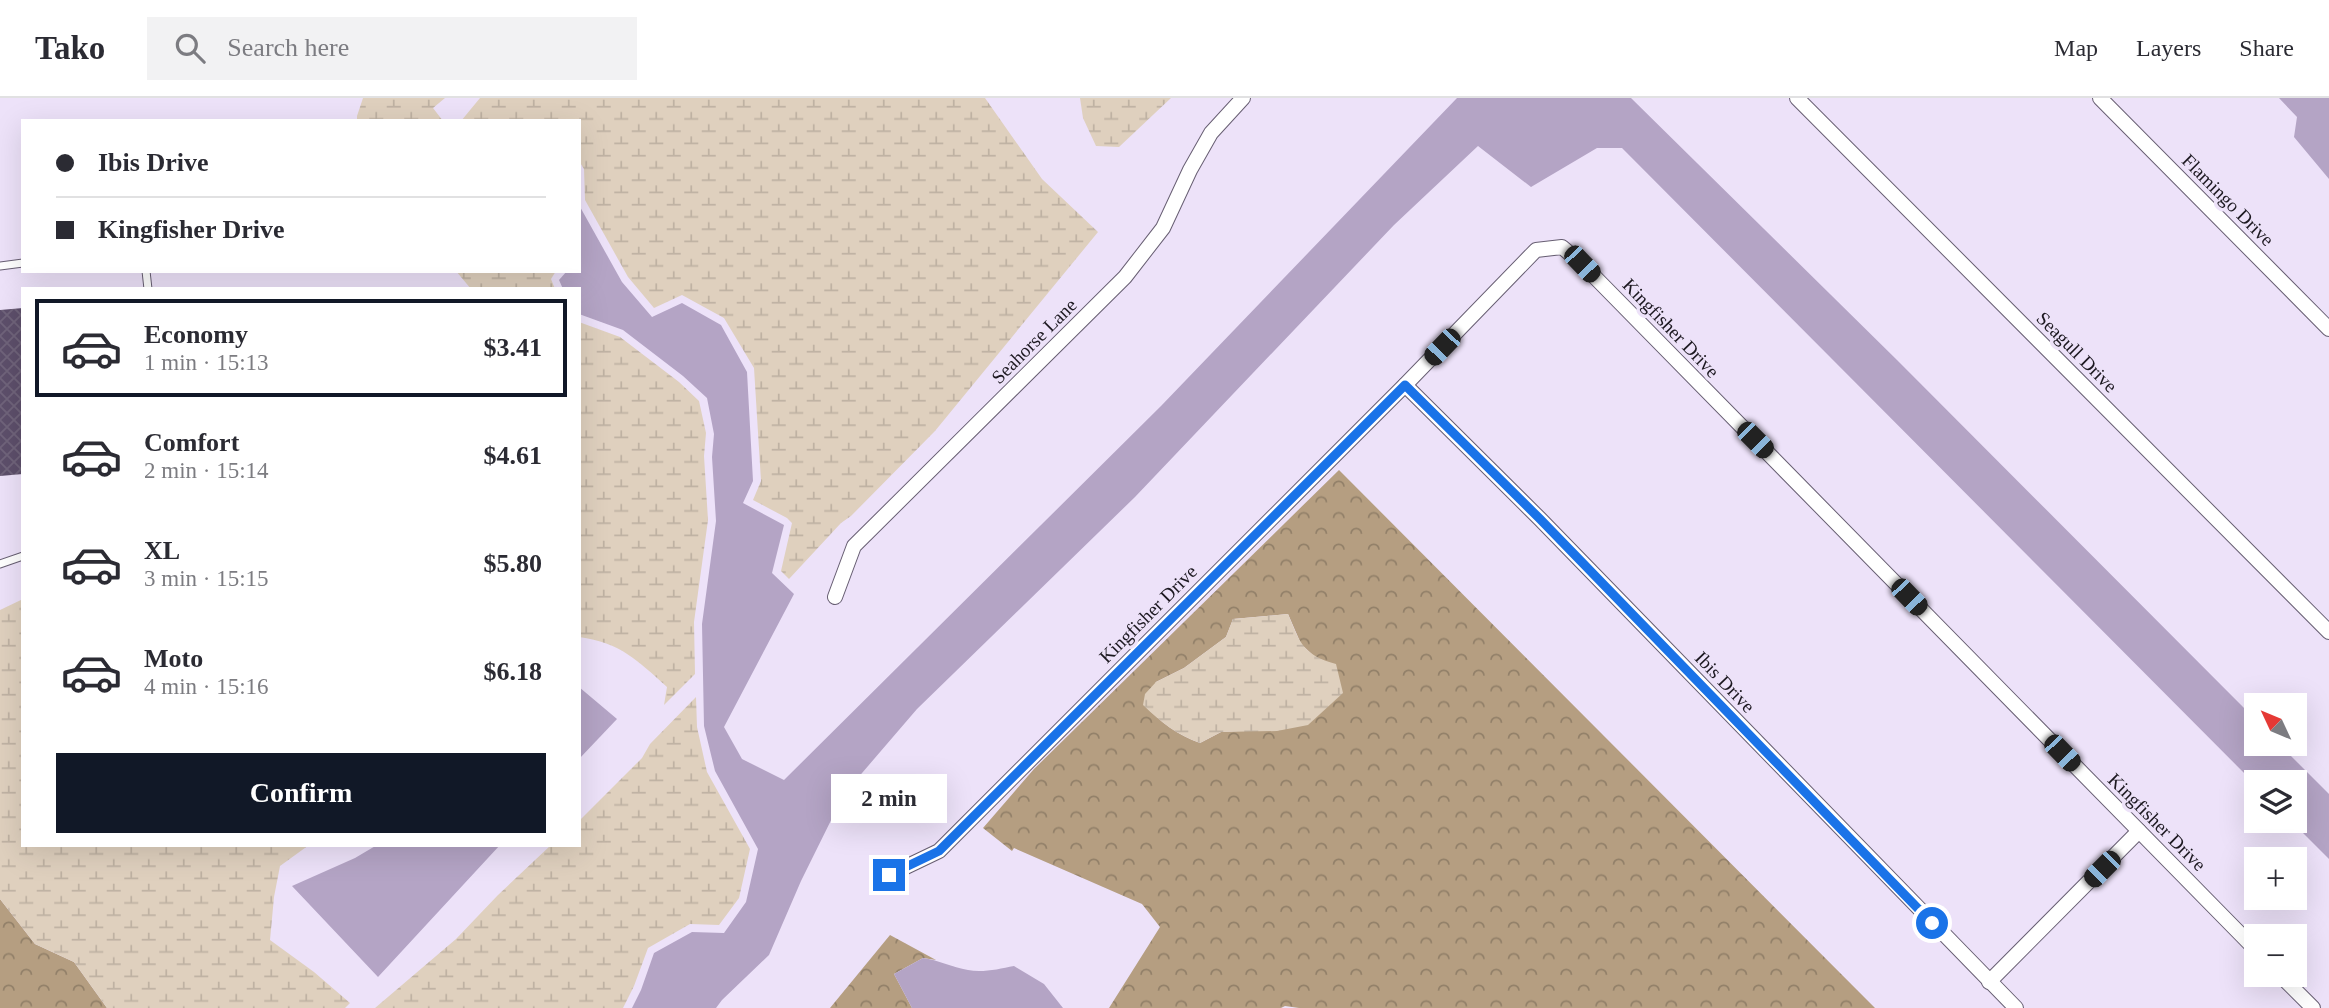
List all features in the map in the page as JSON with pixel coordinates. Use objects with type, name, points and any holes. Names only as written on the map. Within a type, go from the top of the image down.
[{"type":"street","name":"Seahorse Lane","points":[[835,597],[854,547],[1125,277],[1163,229],[1190,170],[1211,133],[1243,98]]},
{"type":"street","name":"Seagull Drive","points":[[1797,98],[2329,632]]},
{"type":"street","name":"Flamingo Drive","points":[[2100,98],[2329,329]]},
{"type":"street","name":"Kingfisher Drive","points":[[889,875],[939,851],[1405,385],[1536,250],[1562,247],[1582,264],[2244,938]]},
{"type":"street","name":"Ibis Drive","points":[[1405,385],[1540,519],[2016,1008]]},
{"type":"street","points":[[1989,982],[2139,831]]},
{"type":"street","points":[[2292,987],[2313,1008]]},
{"type":"lane","points":[[0,266],[21,263]]},
{"type":"lane","points":[[0,564],[21,557]]},
{"type":"green space","points":[[363,98],[445,98],[433,108],[441,119],[357,119]]},
{"type":"green space","points":[[480,98],[985,98],[1042,179],[1098,232],[935,431],[841,523],[789,579],[781,571],[792,523],[753,500],[761,481],[754,368],[724,318],[682,295],[654,308],[628,277],[585,200],[584,169],[581,164],[581,119],[463,119]]},
{"type":"green space","points":[[1080,98],[1171,98],[1119,147],[1096,146],[1083,118]]},
{"type":"green space","points":[[458,273],[555,273],[551,279],[554,287],[469,287]]},
{"type":"green space","points":[[581,323],[620,337],[679,382],[699,401],[706,433],[704,456],[708,520],[694,622],[695,674],[664,705],[667,687],[627,654],[581,637]]},
{"type":"green space","points":[[1339,470],[1875,1008],[1109,1008],[1160,927],[1142,904],[1014,848],[1012,851],[983,828],[1034,769]],"holes":[[[1288,614],[1301,644],[1317,659],[1238,731],[1221,732],[1200,743],[1170,727],[1144,705],[1156,682],[1184,668],[1226,637],[1233,619]]]},
{"type":"green space","points":[[21,600],[21,847],[306,847],[280,866],[270,940],[350,1003],[345,1008],[107,1008],[74,962],[35,944],[0,899],[0,610]]},
{"type":"green space","points":[[1288,614],[1296,633],[1309,652],[1336,664],[1343,693],[1308,725],[1277,731],[1221,732],[1200,743],[1170,727],[1143,705],[1145,694],[1156,682],[1184,668],[1226,637],[1233,619]]},
{"type":"green space","points":[[696,697],[697,727],[707,772],[750,849],[739,898],[719,925],[690,924],[648,948],[623,1008],[375,1008],[456,939],[549,847],[581,847],[581,819],[642,758],[650,744]]},
{"type":"green space","points":[[0,899],[35,944],[74,962],[107,1008],[0,1008]]},
{"type":"green space","points":[[890,935],[936,960],[923,958],[894,974],[912,1008],[830,1008]]},
{"type":"shaded area","points":[[1457,98],[1631,98],[2244,708],[2244,756],[2291,756],[2305,770],[2244,770],[2244,773],[1622,148],[1597,148],[1531,187],[1478,146],[1394,225],[1135,497],[917,709],[844,794],[801,881],[769,955],[716,1008],[632,1008],[654,953],[692,932],[724,933],[746,902],[758,849],[715,771],[704,726],[702,624],[716,521],[712,457],[714,434],[707,398],[623,330],[581,315],[581,287],[562,287],[559,280],[565,273],[581,273],[581,209],[622,282],[652,317],[682,303],[721,325],[747,372],[753,481],[743,503],[784,525],[772,573],[794,594],[724,727],[742,759],[784,780],[1161,406]]},
{"type":"shaded area","points":[[2279,98],[2329,98],[2329,179],[2294,137],[2297,117]]},
{"type":"shaded area","points":[[581,689],[617,719],[581,757]]},
{"type":"shaded area","points":[[2307,772],[2329,794],[2329,859],[2303,833],[2307,833]]},
{"type":"shaded area","points":[[374,847],[498,847],[378,977],[292,886]]},
{"type":"shaded area","points":[[923,958],[973,971],[1014,966],[1044,984],[1063,1008],[912,1008],[894,974]]},
{"type":"building","points":[[21,308],[21,474],[0,476],[0,310]]},
{"type":"route","points":[[889,875],[939,851],[1405,385],[1540,519],[1932,923]]}]
